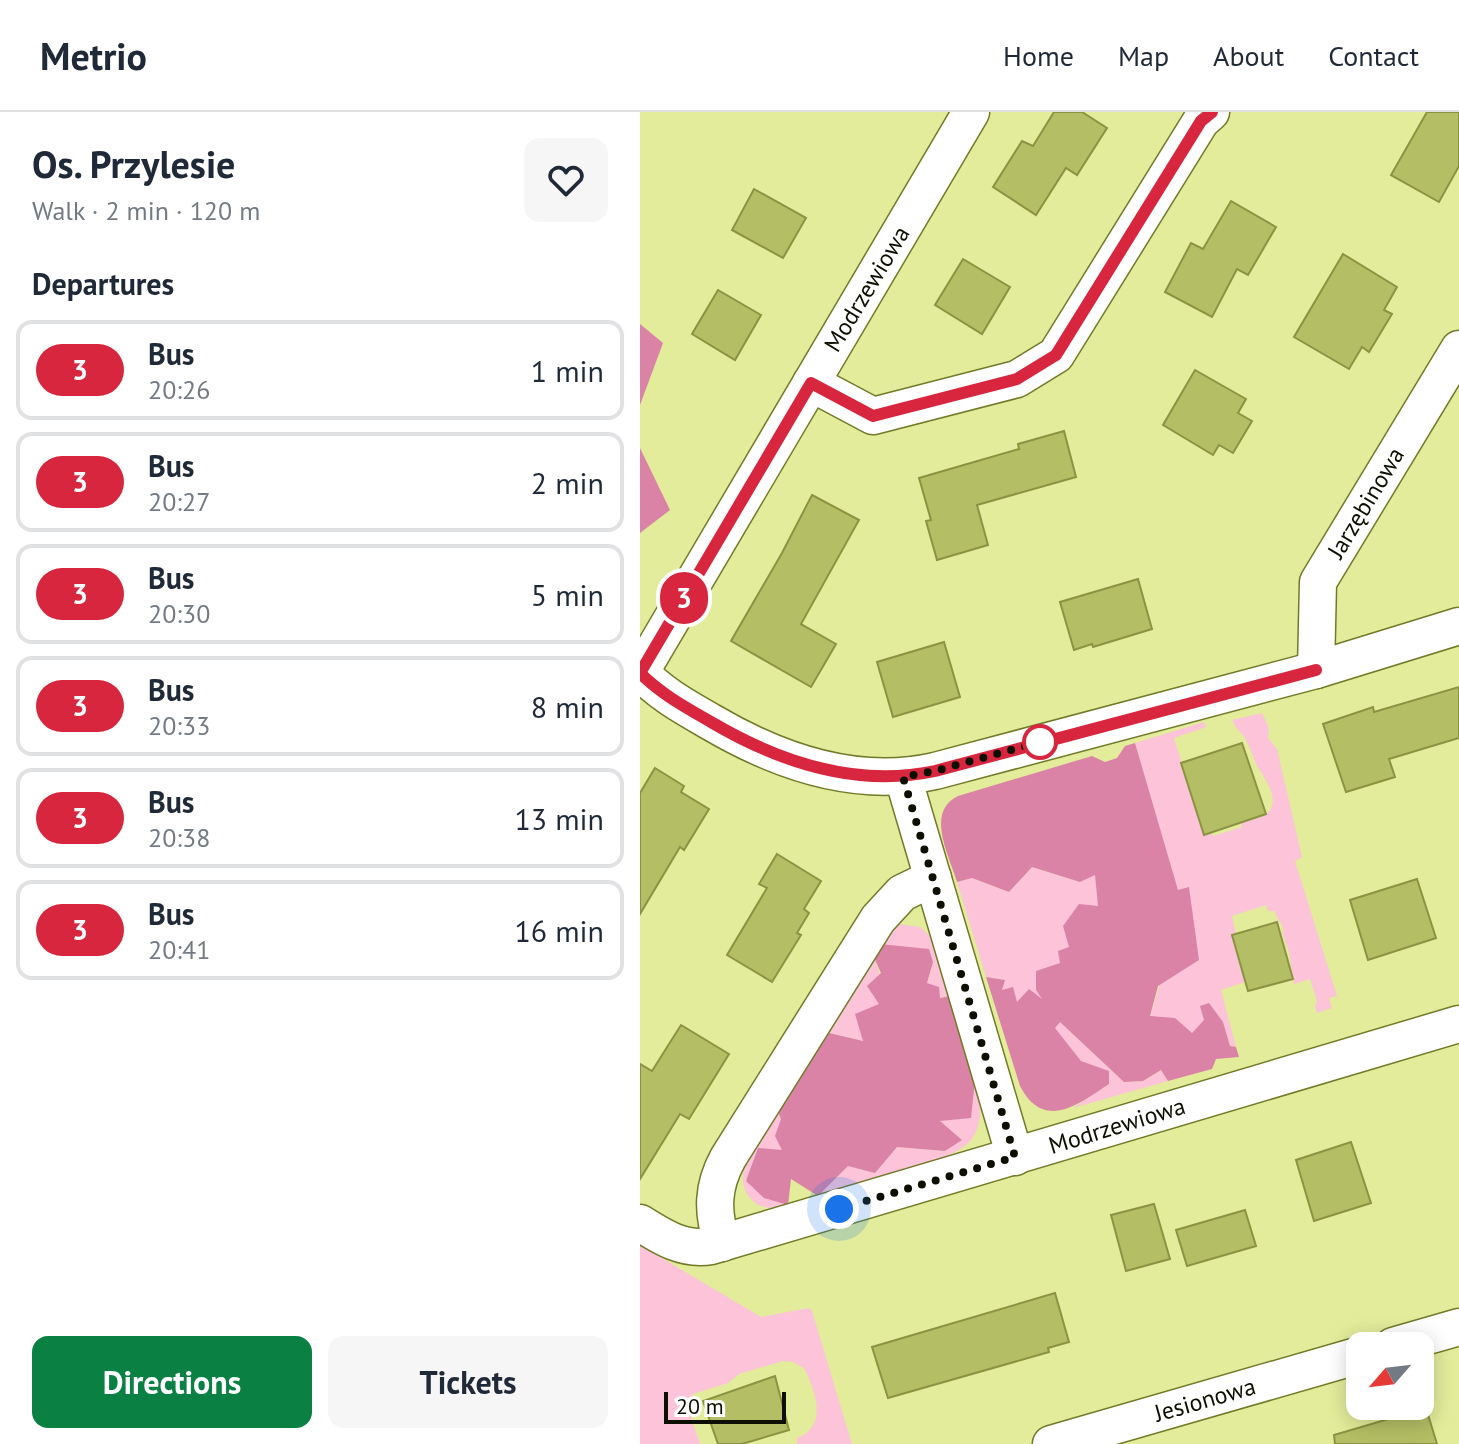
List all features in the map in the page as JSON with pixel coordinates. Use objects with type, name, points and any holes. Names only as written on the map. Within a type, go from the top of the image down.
[{"type":"street","name":"Modrzewiowa","points":[[640,673],[971,112]]},
{"type":"street","points":[[811,383],[873,416],[1017,379],[1056,355],[1201,121],[1211,112]]},
{"type":"street","name":"Jarzębinowa","points":[[1316,670],[1318,582],[1459,349]]},
{"type":"street","points":[[640,673],[669,698],[772,754],[812,768],[903,777],[1316,670],[1459,626]]},
{"type":"street","points":[[903,777],[1015,1157]]},
{"type":"street","points":[[722,1243],[714,1198],[728,1158],[878,919],[902,893],[933,878]]},
{"type":"street","name":"Modrzewiowa","points":[[640,1223],[669,1241],[703,1248],[1459,1024]]},
{"type":"street","points":[[1434,1334],[1459,1327]]},
{"type":"street","name":"Jesionowa","points":[[1051,1444],[1346,1359]]},
{"type":"shaded area","points":[[640,324],[663,343],[640,405]]},
{"type":"shaded area","points":[[640,448],[670,510],[640,533]]},
{"type":"shaded area","points":[[1262,713],[1269,728],[1268,738],[1277,749],[1302,857],[1295,861],[1337,996],[1329,998],[1332,1008],[1317,1013],[1317,1001],[1310,979],[1294,984],[1284,930],[1274,911],[1268,911],[1266,905],[1232,916],[1236,934],[1232,936],[1245,982],[1221,990],[1236,1047],[1230,1046],[1223,1022],[1205,1020],[1192,1033],[1150,1017],[1189,888],[1178,891],[1135,743],[1204,722],[1206,727],[1174,738],[1204,834],[1211,833],[1213,836],[1242,827],[1241,823],[1263,816],[1273,803],[1270,789],[1246,740],[1232,720]]},
{"type":"shaded area","points":[[1135,743],[1178,890],[1189,887],[1199,960],[1158,986],[1150,1016],[1175,1018],[1192,1033],[1204,1020],[1200,1006],[1209,1003],[1223,1022],[1230,1046],[1236,1047],[1239,1057],[1216,1059],[1212,1069],[1168,1081],[1161,1070],[1143,1081],[1124,1082],[1060,1022],[1055,1028],[1081,1061],[1109,1071],[1109,1084],[1074,1106],[1051,1111],[1029,1100],[1020,1086],[986,977],[1005,980],[1002,990],[1013,987],[1017,1002],[1029,989],[1042,999],[1036,990],[1036,971],[1060,963],[1058,951],[1069,947],[1063,926],[1079,904],[1098,906],[1095,875],[1080,882],[1032,867],[1009,892],[972,878],[957,882],[942,835],[943,812],[948,803],[958,796],[1092,756],[1105,762],[1117,758],[1125,746]]},
{"type":"shaded area","points":[[1032,867],[1080,882],[1095,874],[1099,907],[1069,948],[1044,1002],[1017,1002],[1002,991],[1004,980],[986,977],[957,882],[972,878],[1009,892]]},
{"type":"shaded area","points":[[899,924],[920,927],[930,936],[951,996],[939,998],[927,983],[933,962],[880,944],[891,927]]},
{"type":"shaded area","points":[[880,944],[929,949],[933,962],[927,983],[939,987],[940,998],[951,996],[975,1080],[971,1118],[940,1121],[962,1140],[945,1151],[897,1147],[875,1173],[848,1166],[818,1196],[791,1179],[788,1205],[764,1198],[746,1181],[758,1148],[782,1150],[775,1136],[781,1119],[777,1109],[825,1032],[863,1041],[855,1014],[879,1004],[867,986],[881,973],[873,955]]},
{"type":"shaded area","points":[[873,955],[880,979],[880,999],[863,1041],[825,1032]]},
{"type":"shaded area","points":[[1060,1022],[1124,1082],[1143,1081],[1162,1070],[1168,1081],[1073,1108],[1109,1084],[1081,1061],[1054,1028]]},
{"type":"shaded area","points":[[975,1080],[980,1119],[971,1140],[960,1149],[923,1166],[818,1196],[848,1166],[897,1147],[945,1151],[961,1139],[939,1120]]},
{"type":"shaded area","points":[[777,1109],[781,1119],[788,1205],[769,1208],[752,1200],[743,1178],[749,1154]]},
{"type":"shaded area","points":[[640,1245],[761,1317],[809,1308],[852,1444],[797,1444],[797,1438],[813,1426],[817,1408],[804,1368],[783,1361],[739,1374],[728,1383],[693,1394],[690,1412],[700,1444],[640,1444]]},
{"type":"building","points":[[1054,112],[1082,112],[1107,128],[1077,175],[1066,168],[1036,215],[993,187],[1022,141],[1033,146]]},
{"type":"building","points":[[1427,112],[1459,112],[1459,166],[1439,202],[1391,175]]},
{"type":"building","points":[[754,189],[806,218],[783,258],[732,230]]},
{"type":"building","points":[[1231,201],[1276,227],[1248,275],[1237,269],[1212,317],[1165,292],[1191,243],[1203,249]]},
{"type":"building","points":[[1343,254],[1397,287],[1384,310],[1392,314],[1369,352],[1362,347],[1349,369],[1294,337]]},
{"type":"building","points":[[963,259],[1010,287],[982,334],[935,305]]},
{"type":"building","points":[[718,290],[761,315],[735,360],[692,334]]},
{"type":"building","points":[[1195,370],[1246,399],[1238,413],[1252,421],[1233,453],[1219,445],[1213,455],[1163,425]]},
{"type":"building","points":[[1064,431],[1076,477],[977,505],[988,545],[937,560],[926,521],[931,520],[919,478],[1019,449],[1018,444]]},
{"type":"building","points":[[812,495],[859,520],[801,624],[836,644],[811,687],[731,641]]},
{"type":"building","points":[[1138,579],[1152,629],[1074,650],[1060,602]]},
{"type":"building","points":[[944,642],[960,697],[893,717],[877,662]]},
{"type":"building","points":[[1459,687],[1459,738],[1389,759],[1395,777],[1346,792],[1323,724],[1373,707],[1374,712]]},
{"type":"building","points":[[1242,743],[1266,814],[1204,835],[1181,763]]},
{"type":"building","points":[[655,768],[684,786],[681,792],[709,809],[684,850],[680,847],[640,914],[640,793]]},
{"type":"building","points":[[777,854],[821,881],[804,909],[809,913],[797,933],[801,935],[772,982],[727,955],[767,888],[759,884]]},
{"type":"building","points":[[1417,879],[1436,938],[1368,960],[1350,900]]},
{"type":"building","points":[[1277,922],[1293,979],[1248,991],[1232,935]]},
{"type":"building","points":[[681,1025],[729,1054],[689,1119],[680,1114],[640,1179],[640,1064],[652,1071]]},
{"type":"building","points":[[1351,1142],[1371,1203],[1314,1221],[1296,1160]]},
{"type":"building","points":[[1154,1204],[1170,1259],[1126,1271],[1111,1215]]},
{"type":"building","points":[[1245,1210],[1256,1246],[1187,1266],[1176,1230]]},
{"type":"building","points":[[1055,1293],[1069,1342],[1048,1348],[1049,1352],[888,1398],[872,1347]]},
{"type":"building","points":[[775,1376],[789,1430],[742,1444],[718,1444],[703,1401]]},
{"type":"building","points":[[1385,1420],[1430,1420],[1437,1444],[1335,1444],[1334,1435]]},
{"type":"bus line","name":"3","points":[[1212,112],[1201,121],[1056,355],[1017,379],[873,416],[811,383],[640,673],[669,698],[772,754],[812,768],[898,777],[935,771],[1316,670]]},
{"type":"route","points":[[839,1209],[1015,1157],[903,777],[1040,742]]}]
